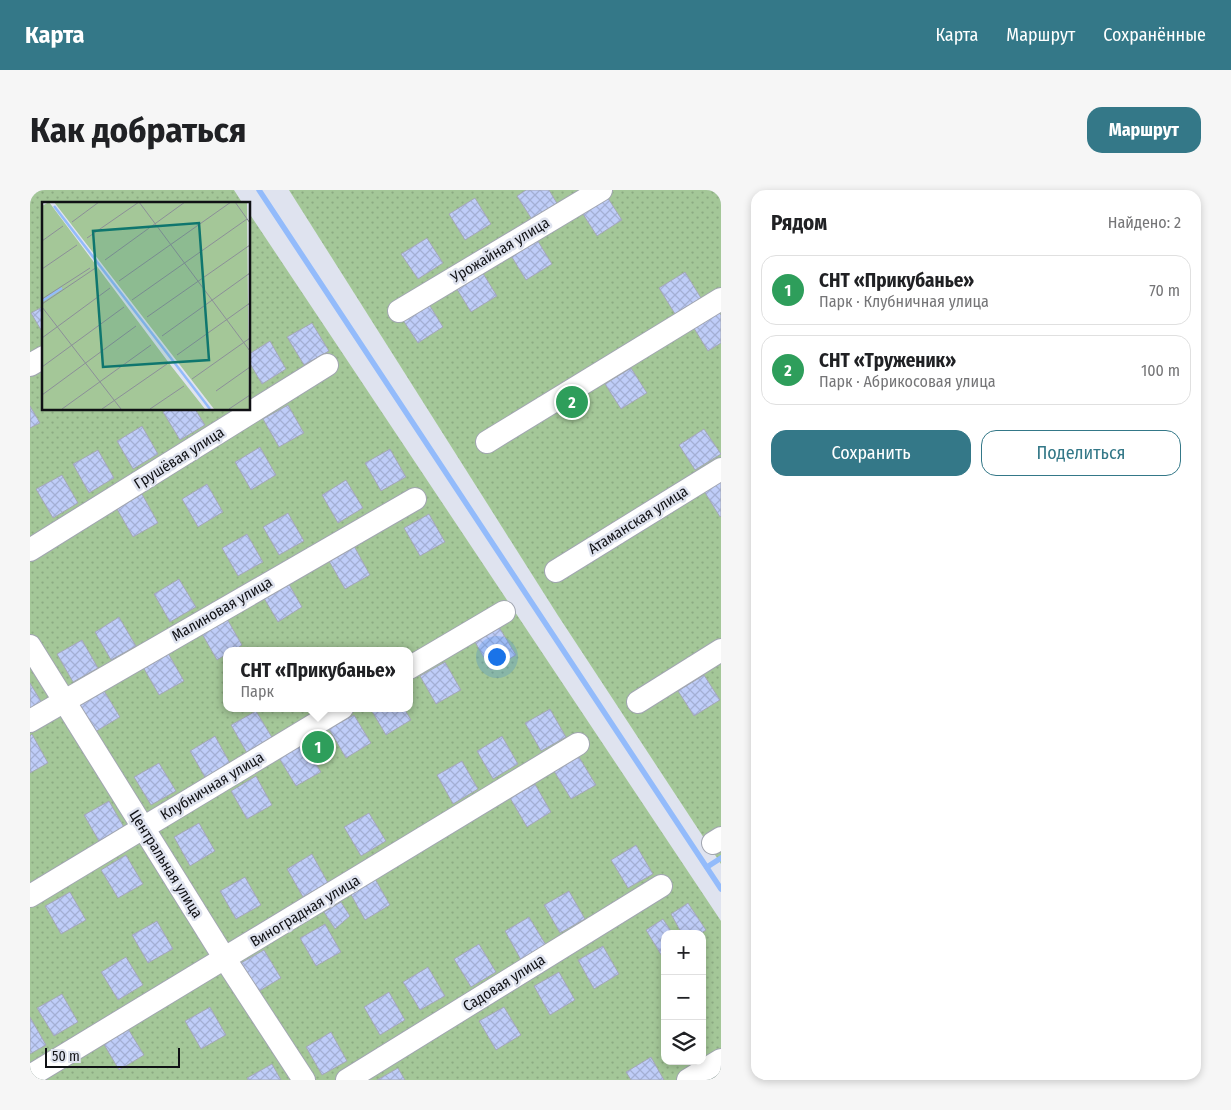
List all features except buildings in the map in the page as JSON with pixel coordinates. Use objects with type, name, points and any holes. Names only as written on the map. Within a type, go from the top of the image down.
[{"type":"street","name":"Урожайная улица","points":[[399,311],[601,190]]},
{"type":"street","points":[[487,442],[721,299]]},
{"type":"street","points":[[30,366],[42,358]]},
{"type":"street","name":"Грушёвая улица","points":[[30,550],[327,365]]},
{"type":"street","name":"Атаманская улица","points":[[556,570],[721,469]]},
{"type":"street","name":"Малиновая улица","points":[[30,721],[415,499]]},
{"type":"street","points":[[413,666],[504,612]]},
{"type":"street","name":"Центральная улица","points":[[30,646],[225,959],[304,1080]]},
{"type":"street","points":[[638,702],[721,650]]},
{"type":"street","name":"Клубничная улица","points":[[30,896],[335,712]]},
{"type":"street","name":"Виноградная улица","points":[[30,1076],[578,744]]},
{"type":"street","name":"Садовая улица","points":[[347,1080],[661,886]]},
{"type":"street","points":[[688,1080],[721,1060]]},
{"type":"green space","points":[[30,190],[234,190],[242,202],[42,202],[42,410],[250,410],[250,214],[721,921],[721,1080],[30,1080]]},
{"type":"green space","points":[[289,190],[721,190],[721,864],[557,614]]},
{"type":"waterway","points":[[259,190],[721,889]]},
{"type":"waterway","points":[[707,867],[721,858]]},
{"type":"place","name":"СНТ «Труженик»","points":[[572,402]]},
{"type":"place","name":"СНТ «Прикубанье»","points":[[318,747]]}]
